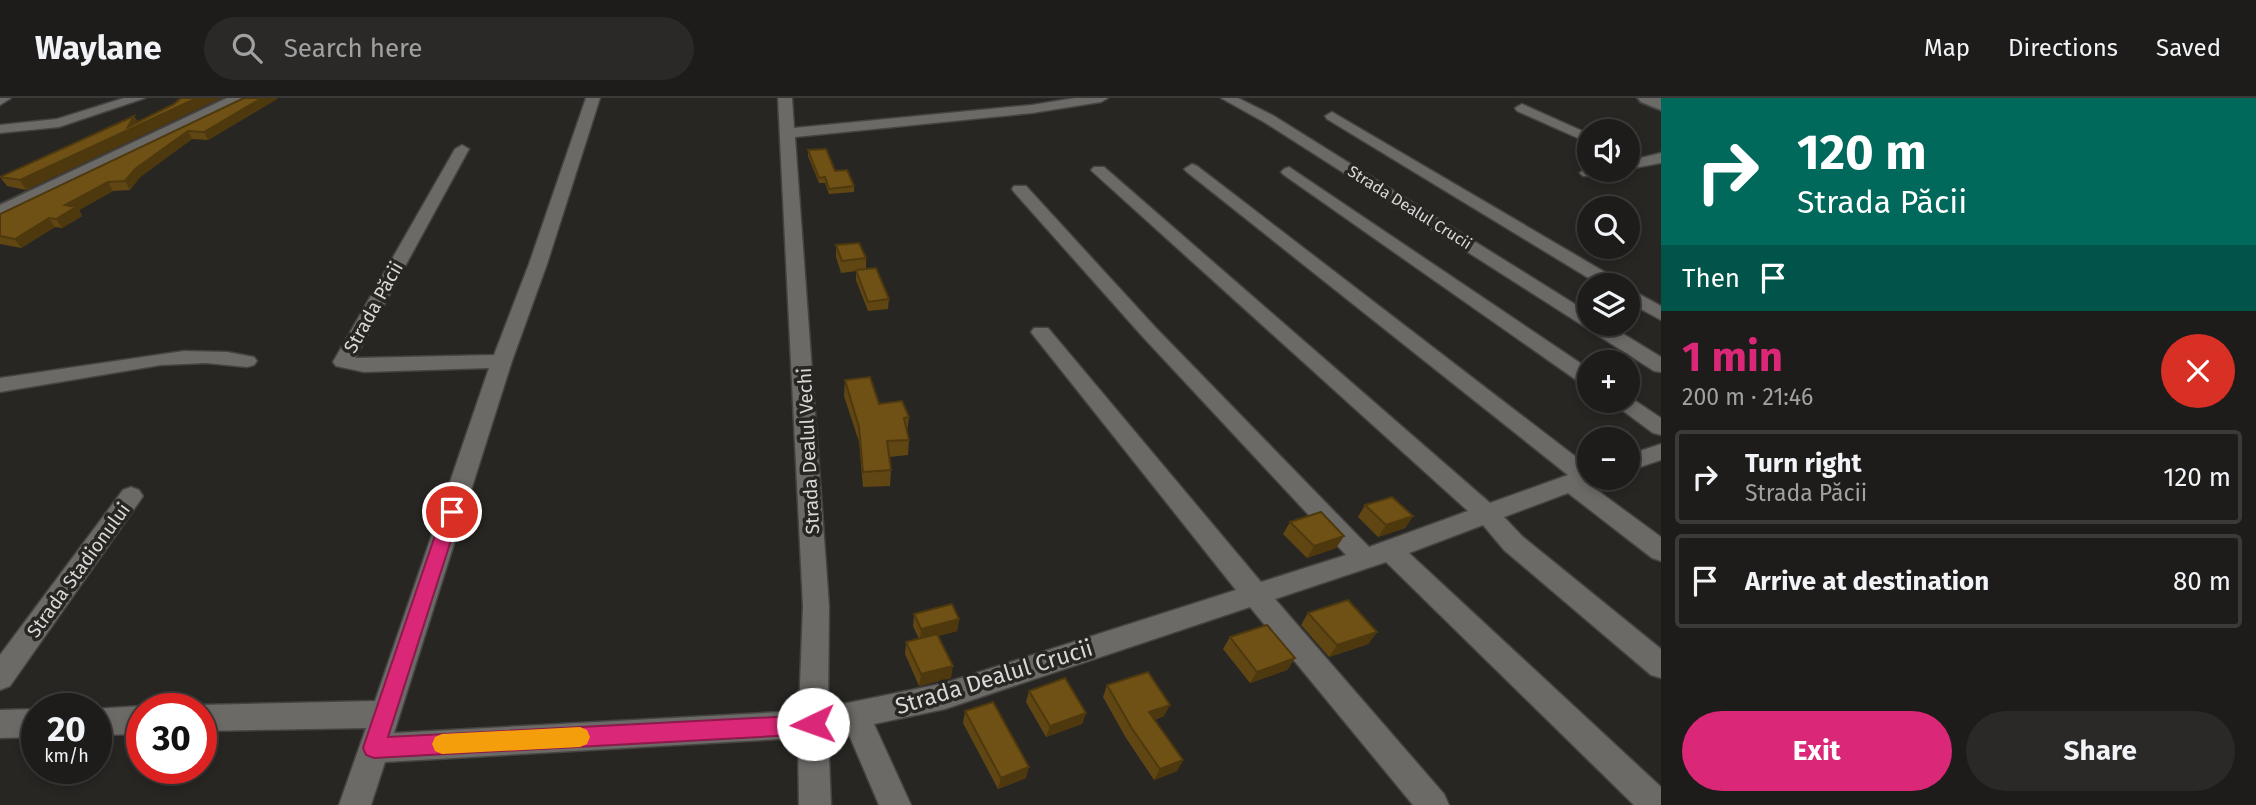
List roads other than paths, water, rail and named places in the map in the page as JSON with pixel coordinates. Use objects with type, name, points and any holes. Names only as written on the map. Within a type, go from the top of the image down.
[{"type":"street","points":[[0,129],[59,123],[138,98]]},
{"type":"street","points":[[0,214],[243,98]]},
{"type":"street","points":[[355,805],[502,361],[538,264],[593,98]]},
{"type":"street","name":"Strada Dealul Vechi","points":[[785,98],[816,606],[813,724],[815,805]]},
{"type":"street","points":[[788,133],[1032,108],[1101,98]]},
{"type":"street","name":"Strada Dealul Crucii","points":[[1228,98],[1269,118],[1577,313]]},
{"type":"street","points":[[1648,98],[1661,104]]},
{"type":"street","points":[[1522,108],[1577,133]]},
{"type":"street","points":[[1332,116],[1593,273]]},
{"type":"street","name":"Strada Păcii","points":[[462,149],[343,362],[364,366],[502,361]]},
{"type":"street","points":[[1640,160],[1661,158]]},
{"type":"street","points":[[1192,169],[1577,475]]},
{"type":"street","points":[[1099,170],[1488,515],[1513,543],[1661,666]]},
{"type":"street","points":[[1289,172],[1577,371]]},
{"type":"street","points":[[1020,189],[1149,332],[1377,554],[1657,805]]},
{"type":"street","points":[[1640,301],[1661,314]]},
{"type":"street","points":[[1041,332],[1254,593],[1433,805]]},
{"type":"street","points":[[1613,336],[1661,366]]},
{"type":"street","points":[[0,385],[23,385],[75,373],[202,356],[247,361]]},
{"type":"street","points":[[1639,413],[1661,428]]},
{"type":"street","name":"Strada Dealul Crucii","points":[[374,748],[813,724],[856,717],[945,696],[1377,554],[1577,481]]},
{"type":"street","points":[[1594,490],[1661,551]]},
{"type":"street","name":"Strada Stadionului","points":[[0,677],[131,496]]},
{"type":"street","points":[[217,718],[384,713]]},
{"type":"street","points":[[856,717],[895,805]]},
{"type":"street","points":[[0,724],[21,723]]}]
